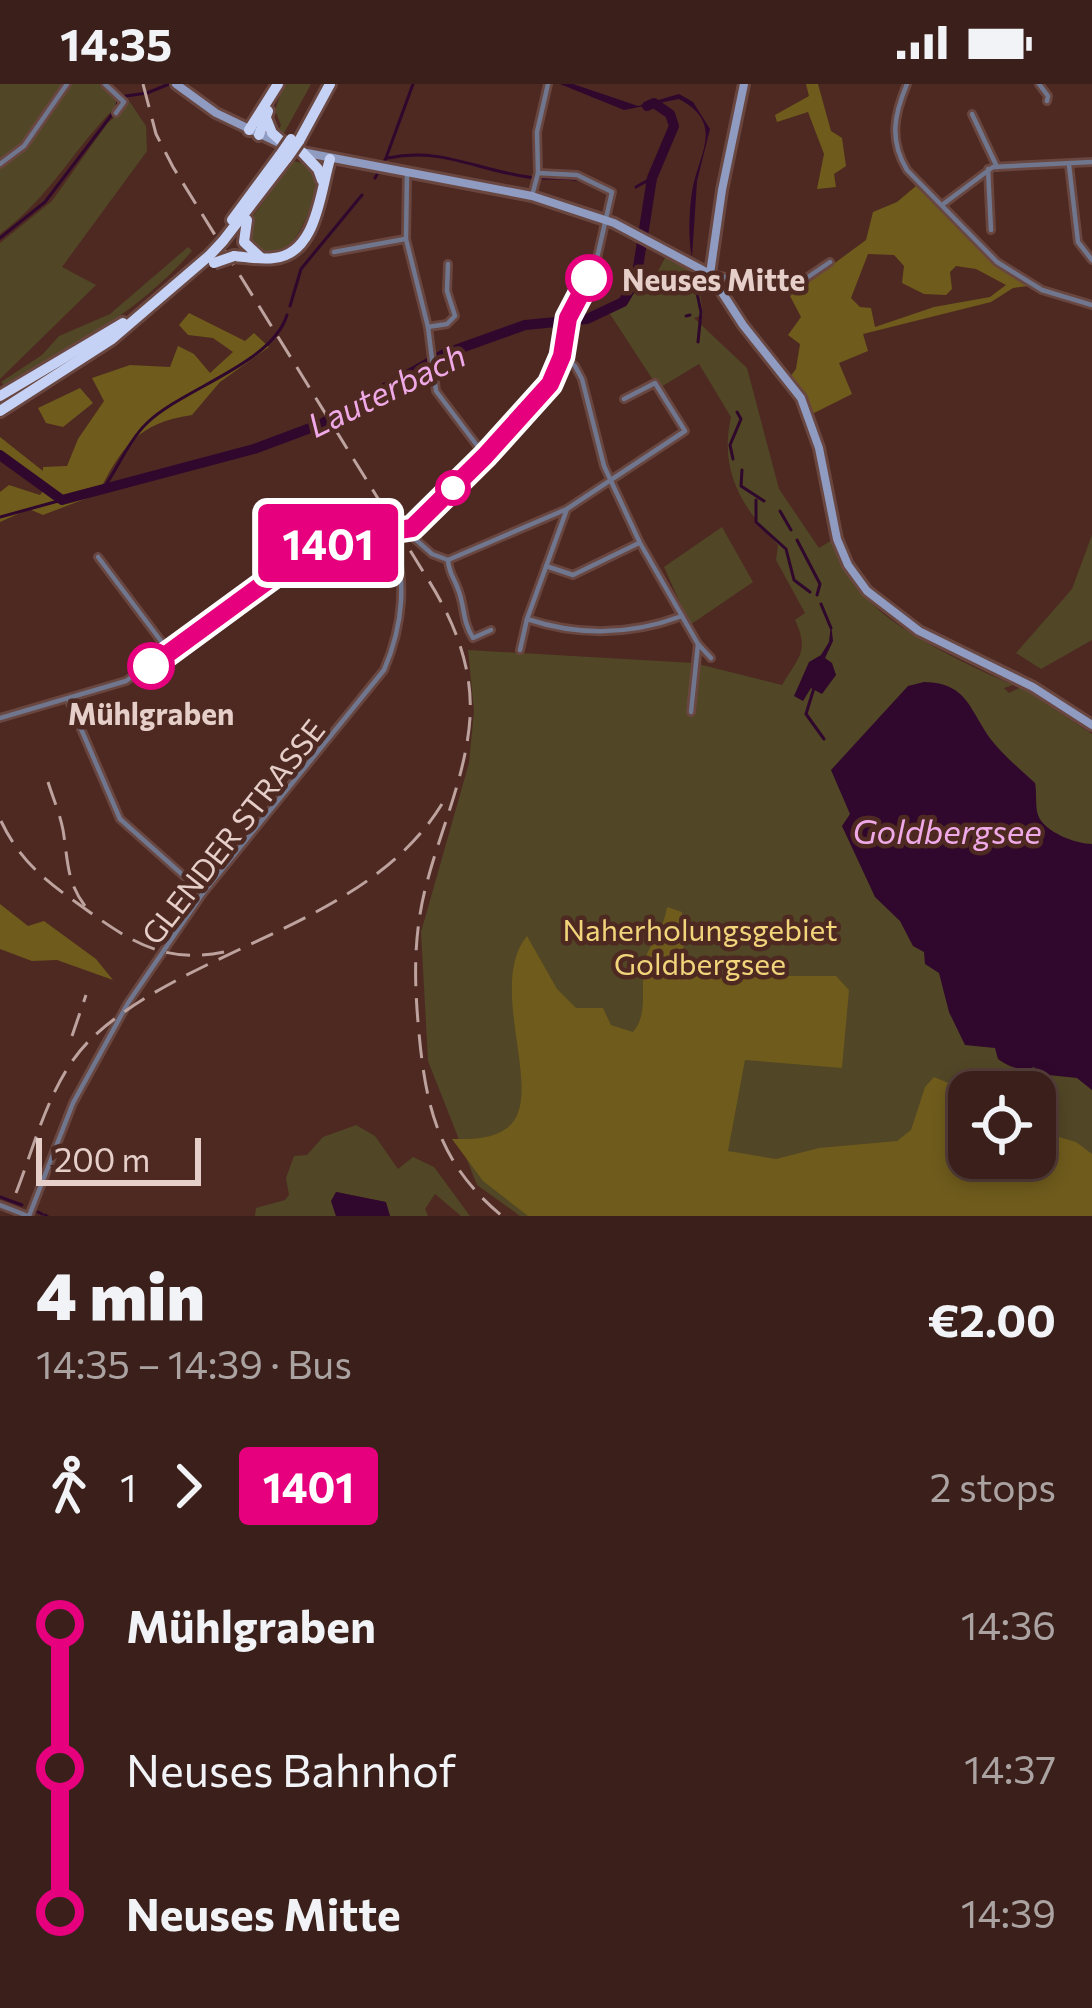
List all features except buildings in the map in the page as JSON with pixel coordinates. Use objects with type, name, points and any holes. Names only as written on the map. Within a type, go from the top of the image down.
[{"type":"highway","points":[[254,133],[278,84]]},
{"type":"highway","points":[[221,238],[253,206],[326,84]]},
{"type":"highway","points":[[254,133],[266,118],[272,97]]},
{"type":"highway","points":[[266,118],[272,134],[318,169],[322,183]]},
{"type":"highway","points":[[0,408],[112,339],[174,289],[210,256],[291,148]]},
{"type":"highway","points":[[0,395],[122,323],[210,256],[286,255],[301,244],[311,227],[330,159]]},
{"type":"highway","points":[[253,206],[243,237],[261,258]]},
{"type":"street","points":[[0,164],[24,146],[68,84]]},
{"type":"street","points":[[105,84],[124,102],[116,113]]},
{"type":"street","points":[[176,84],[216,113],[291,148],[532,196],[607,220],[710,274],[801,398],[819,448],[837,539],[856,578],[904,623],[1033,687],[1092,725]]},
{"type":"street","points":[[532,196],[536,139],[548,84]]},
{"type":"street","points":[[710,274],[744,84]]},
{"type":"street","points":[[907,84],[895,116],[896,147],[907,170],[1012,273],[1034,281],[1042,290],[1092,305]]},
{"type":"street","points":[[1040,84],[1047,101]]},
{"type":"street","points":[[972,114],[997,166]]},
{"type":"street","points":[[942,205],[997,166],[1092,162]]},
{"type":"street","points":[[1069,165],[1078,242],[1092,260]]},
{"type":"street","points":[[988,169],[992,230]]},
{"type":"street","points":[[407,173],[406,239],[428,327],[430,364],[443,403],[485,456]]},
{"type":"street","points":[[0,718],[126,681],[304,554],[340,539],[406,531],[485,456],[550,384],[562,356],[568,318],[589,280],[607,220],[611,195],[578,175],[537,176]]},
{"type":"street","points":[[334,252],[406,239]]},
{"type":"street","points":[[710,274],[789,290],[830,262]]},
{"type":"street","points":[[428,327],[446,324],[455,316],[447,291],[448,264]]},
{"type":"street","points":[[562,356],[582,379],[610,480],[640,543],[698,644],[711,658]]},
{"type":"street","points":[[406,531],[432,554],[448,560],[567,509],[685,431],[655,383],[624,399]]},
{"type":"street","points":[[520,650],[567,509]]},
{"type":"street","name":"GLENDER STRASSE","points":[[29,1216],[73,1102],[100,1049],[203,893],[384,670],[400,610],[399,560],[388,533]]},
{"type":"street","points":[[546,566],[573,574],[640,543]]},
{"type":"street","points":[[98,557],[170,653]]},
{"type":"street","points":[[448,560],[469,633],[473,638],[491,630]]},
{"type":"street","points":[[527,619],[564,630],[600,632],[643,628],[682,616]]},
{"type":"street","points":[[691,712],[698,644]]},
{"type":"street","points":[[68,700],[120,819],[203,893]]},
{"type":"street","points":[[0,1205],[29,1216]]},
{"type":"green space","points":[[0,84],[99,84],[120,103],[35,203],[0,234]]},
{"type":"green space","points":[[284,84],[311,84],[283,135],[275,110]]},
{"type":"green space","points":[[130,102],[146,126],[147,151],[62,267],[96,285],[0,379],[0,243],[52,201],[107,124]]},
{"type":"green space","points":[[293,161],[306,164],[317,179],[310,209],[284,249],[259,250],[245,237],[245,227]]},
{"type":"green space","points":[[188,247],[192,251],[172,272],[128,310],[55,357],[4,385],[1,382],[42,355],[59,336],[110,314]]},
{"type":"green space","name":"Naherholungsgebiet Goldbergsee","points":[[667,254],[697,271],[703,315],[694,318],[747,368],[779,489],[819,548],[832,540],[872,603],[944,652],[1013,685],[1004,688],[1009,693],[1021,687],[1092,734],[1092,1216],[520,1216],[477,1185],[428,1061],[421,932],[469,763],[474,711],[468,650],[694,663],[782,685],[802,647],[795,620],[805,613],[776,560],[778,545],[744,502],[731,471],[731,417],[699,364],[661,387],[655,383],[608,311],[627,302],[639,278],[657,273]]},
{"type":"green space","points":[[722,527],[753,582],[690,625],[664,567]]},
{"type":"green space","points":[[1092,535],[1092,640],[1041,669],[1016,653],[1072,589]]},
{"type":"green space","points":[[356,1125],[375,1136],[398,1169],[413,1157],[434,1167],[470,1216],[461,1216],[435,1194],[425,1209],[428,1216],[390,1216],[385,1202],[337,1192],[332,1201],[336,1216],[255,1216],[256,1208],[289,1195],[286,1178],[294,1156],[307,1155],[323,1137]]},
{"type":"shaded area","points":[[806,84],[818,84],[831,131],[842,138],[846,166],[834,174],[836,187],[817,189],[824,154],[808,112],[777,122],[775,115],[809,96]]},
{"type":"shaded area","points":[[916,186],[999,266],[1028,286],[1013,288],[991,302],[863,334],[868,351],[839,363],[852,394],[812,414],[790,377],[800,344],[788,335],[801,317],[790,296],[866,240],[873,212],[897,202]],"holes":[[[868,254],[894,255],[904,266],[902,283],[924,294],[946,295],[952,289],[950,272],[956,266],[976,269],[1006,285],[990,297],[934,307],[875,327],[871,308],[860,307],[851,298]]]},
{"type":"shaded area","points":[[189,313],[245,341],[254,333],[269,347],[220,382],[192,415],[157,424],[133,440],[98,494],[43,515],[29,509],[0,522],[0,492],[9,485],[40,495],[44,490],[23,468],[0,454],[0,437],[43,471],[43,467],[67,466],[78,439],[104,401],[92,378],[130,365],[170,367],[178,346],[194,354],[210,373],[233,352],[213,338],[188,335],[179,325]]},
{"type":"shaded area","points":[[80,388],[93,403],[63,427],[46,423],[38,408]]},
{"type":"shaded area","points":[[0,904],[28,926],[44,921],[96,959],[113,980],[57,960],[32,961],[0,949]]},
{"type":"shaded area","points":[[667,907],[682,912],[685,976],[836,976],[849,990],[842,1068],[745,1060],[728,1151],[776,1159],[819,1148],[897,1141],[911,1130],[925,1087],[934,1077],[948,1083],[948,1179],[1056,1179],[1056,1136],[1076,1142],[1092,1154],[1092,1216],[528,1216],[483,1181],[452,1139],[494,1135],[507,1128],[518,1113],[522,1093],[512,983],[516,958],[527,936],[557,989],[576,1008],[603,1008],[611,1025],[633,1032],[641,1015],[644,963]]},
{"type":"water","points":[[560,84],[638,106],[679,94],[693,102],[710,129],[697,181],[692,257],[690,208],[705,141],[702,119],[679,99],[624,110]]},
{"type":"water","points":[[831,624],[833,641],[825,658],[836,675],[822,694],[811,688],[803,701],[794,696],[809,662],[829,642]]},
{"type":"water","name":"Goldbergsee","points":[[939,684],[959,693],[993,742],[1035,783],[1041,821],[1069,839],[1092,844],[1092,1090],[1077,1078],[1056,1076],[1056,1071],[1011,1066],[998,1059],[995,1048],[965,1045],[949,1012],[939,973],[925,964],[924,952],[913,946],[900,921],[875,897],[842,826],[850,814],[831,770],[908,686]]},
{"type":"water","points":[[336,1192],[386,1202],[390,1216],[336,1216],[331,1201]]},
{"type":"waterway","points":[[0,238],[45,202],[116,109],[119,97],[169,84]]},
{"type":"waterway","points":[[375,178],[413,84]]},
{"type":"waterway","name":"Lauterbach","points":[[0,455],[62,500],[254,449],[321,424],[444,354],[525,325],[587,319],[623,302],[636,280],[652,178],[674,126],[670,114],[654,103],[647,106]]},
{"type":"waterway","points":[[388,158],[425,155],[509,174],[584,181]]},
{"type":"waterway","points":[[636,187],[652,178]]},
{"type":"waterway","points":[[290,306],[301,269],[362,195]]},
{"type":"waterway","points":[[692,269],[701,312],[698,342]]},
{"type":"waterway","points":[[105,486],[147,423],[264,348],[287,315]]},
{"type":"waterway","points":[[686,316],[690,315]]},
{"type":"waterway","points":[[733,459],[730,445],[741,419],[737,412]]},
{"type":"waterway","points":[[742,470],[741,486],[764,501]]},
{"type":"waterway","points":[[0,517],[62,500]]},
{"type":"waterway","points":[[756,500],[756,522],[786,549],[794,580],[810,592]]},
{"type":"waterway","points":[[780,511],[791,530]]},
{"type":"waterway","points":[[797,540],[820,584],[817,595]]},
{"type":"waterway","points":[[821,604],[831,628]]},
{"type":"waterway","points":[[814,688],[806,714],[824,739]]},
{"type":"waterway","points":[[0,1197],[22,1205]]},
{"type":"waterway","points":[[38,1212],[42,1214]]},
{"type":"railway","points":[[143,84],[156,134],[173,167],[429,581],[460,646],[469,681],[468,740],[422,903],[417,1005],[425,1079],[438,1129],[462,1174],[502,1216]]},
{"type":"railway","points":[[48,782],[62,824],[71,879],[85,906]]},
{"type":"railway","points":[[16,1193],[55,1090],[93,1037],[178,979],[370,879],[409,845],[442,804]]},
{"type":"railway","points":[[1,821],[43,877],[128,937],[181,955],[224,952]]},
{"type":"railway","points":[[72,1036],[86,995]]},
{"type":"bus line","name":"1401","points":[[151,666],[320,545],[412,528],[550,384],[562,356],[568,318],[589,278]]},
{"type":"place","name":"Neuses Mitte","points":[[589,278]]},
{"type":"place","name":"Mühlgraben","points":[[151,666]]}]
